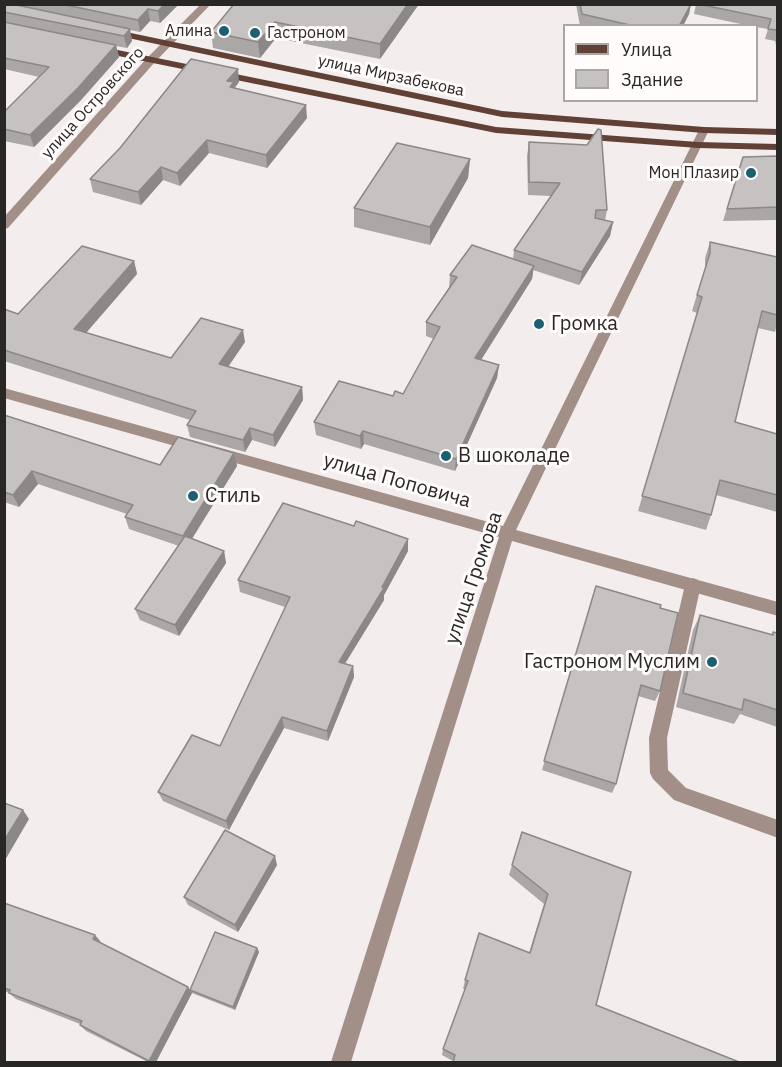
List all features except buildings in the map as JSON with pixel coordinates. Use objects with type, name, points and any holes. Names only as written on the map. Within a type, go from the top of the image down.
[{"type":"main road","name":"улица Мирзабекова","points":[[97,29],[502,114],[704,130],[777,132]]},
{"type":"main road","name":"улица Мирзабекова","points":[[83,45],[496,130],[698,145],[777,147]]},
{"type":"street","name":"улица Островского","points":[[4,225],[151,60],[207,4]]},
{"type":"street","name":"улица Громова","points":[[341,1062],[507,534],[704,130]]},
{"type":"street","name":"улица Поповича","points":[[4,393],[777,609]]},
{"type":"street","points":[[693,585],[658,738],[659,773],[680,794],[777,829]]},
{"type":"place","name":"Алина","points":[[224,31]]},
{"type":"place","name":"Гастроном","points":[[255,33]]},
{"type":"place","name":"Мон Плазир","points":[[751,173]]},
{"type":"place","name":"Громка","points":[[539,324]]},
{"type":"place","name":"В шоколаде","points":[[446,456]]},
{"type":"place","name":"Стиль","points":[[193,496]]},
{"type":"place","name":"Гастроном Муслим","points":[[712,662]]}]
